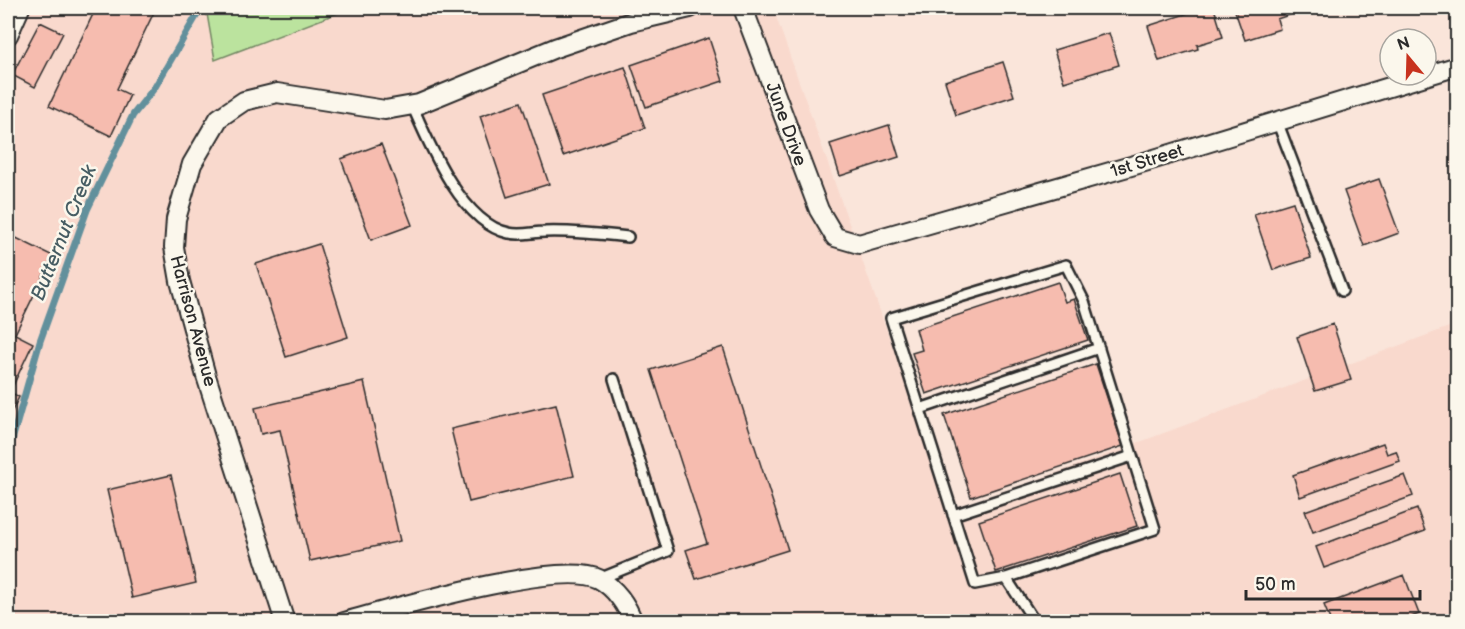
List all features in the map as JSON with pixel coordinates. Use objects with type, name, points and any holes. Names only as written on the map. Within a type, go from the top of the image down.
[{"type":"street","points":[[8,35],[20,8]]},
{"type":"street","name":"Harrison Avenue","points":[[285,621],[206,376],[180,281],[174,247],[176,219],[192,164],[219,118],[244,101],[278,93],[297,94],[327,103],[381,109],[412,105],[480,81],[555,48],[631,22],[690,8]]},
{"type":"street","name":"June Drive","points":[[743,8],[819,210],[834,237]]},
{"type":"street","name":"1st Street","points":[[834,237],[859,244],[1458,66]]},
{"type":"street","points":[[344,621],[448,595],[539,576],[569,573],[599,579],[618,594],[633,621]]},
{"type":"lane","points":[[412,105],[429,143],[453,185],[482,220],[493,228],[510,234],[584,232],[628,237]]},
{"type":"lane","points":[[1277,121],[1342,291]]},
{"type":"lane","points":[[1066,265],[1084,301],[1099,348],[1155,529],[1006,578],[975,584],[891,318],[1066,265]]},
{"type":"lane","points":[[920,409],[1099,348]]},
{"type":"lane","points":[[599,579],[668,551],[614,379]]},
{"type":"lane","points":[[953,515],[1132,456]]},
{"type":"lane","points":[[1006,578],[1035,621]]},
{"type":"shaded area","points":[[8,8],[206,8],[215,60],[351,8],[773,8],[951,512],[1457,324],[1457,621],[8,621]]},
{"type":"green space","points":[[206,8],[351,8],[215,60]]},
{"type":"building","points":[[96,8],[156,8],[117,89],[130,95],[111,136],[49,106]]},
{"type":"building","points":[[1204,8],[1214,8],[1223,37],[1197,45],[1198,49],[1159,61],[1148,26]]},
{"type":"building","points":[[1234,8],[1310,8],[1277,19],[1280,29],[1245,40]]},
{"type":"building","points":[[40,22],[63,33],[35,87],[12,75]]},
{"type":"building","points":[[1109,33],[1119,65],[1064,82],[1054,50]]},
{"type":"building","points":[[709,38],[723,81],[646,107],[631,65]]},
{"type":"building","points":[[1003,62],[1014,96],[956,115],[945,81]]},
{"type":"building","points":[[625,67],[645,128],[563,156],[542,95]]},
{"type":"building","points":[[521,102],[549,184],[507,197],[480,116]]},
{"type":"building","points":[[889,125],[899,157],[840,176],[830,144]]},
{"type":"building","points":[[381,144],[412,225],[371,240],[341,159]]},
{"type":"building","points":[[1379,179],[1399,233],[1364,246],[1344,191]]},
{"type":"building","points":[[1293,202],[1311,258],[1273,270],[1254,214]]},
{"type":"building","points":[[8,234],[53,256],[15,334],[33,343],[10,392],[19,397],[11,413],[8,411]]},
{"type":"building","points":[[319,244],[348,337],[286,357],[256,264]]},
{"type":"building","points":[[1058,282],[1065,302],[1074,299],[1088,340],[926,394],[912,353],[922,350],[916,329]]},
{"type":"building","points":[[1333,324],[1351,380],[1315,391],[1297,337]]},
{"type":"building","points":[[723,347],[788,550],[696,579],[686,550],[707,543],[651,370]]},
{"type":"building","points":[[1096,364],[1123,446],[971,497],[944,415]]},
{"type":"building","points":[[364,382],[400,541],[310,561],[280,430],[261,434],[255,408]]},
{"type":"building","points":[[556,404],[574,476],[469,502],[451,429]]},
{"type":"building","points":[[1383,443],[1387,454],[1396,451],[1400,461],[1300,497],[1293,475]]},
{"type":"building","points":[[1120,474],[1137,526],[996,572],[979,521]]},
{"type":"building","points":[[171,475],[196,583],[132,598],[107,490]]},
{"type":"building","points":[[1405,475],[1413,496],[1313,532],[1305,511]]},
{"type":"building","points":[[1417,509],[1425,531],[1324,568],[1316,547]]},
{"type":"building","points":[[1404,575],[1419,614],[1398,622],[1331,622],[1324,605]]},
{"type":"waterway","name":"Butternut Creek","points":[[8,454],[40,341],[87,210],[133,115],[155,87],[201,8]]}]
